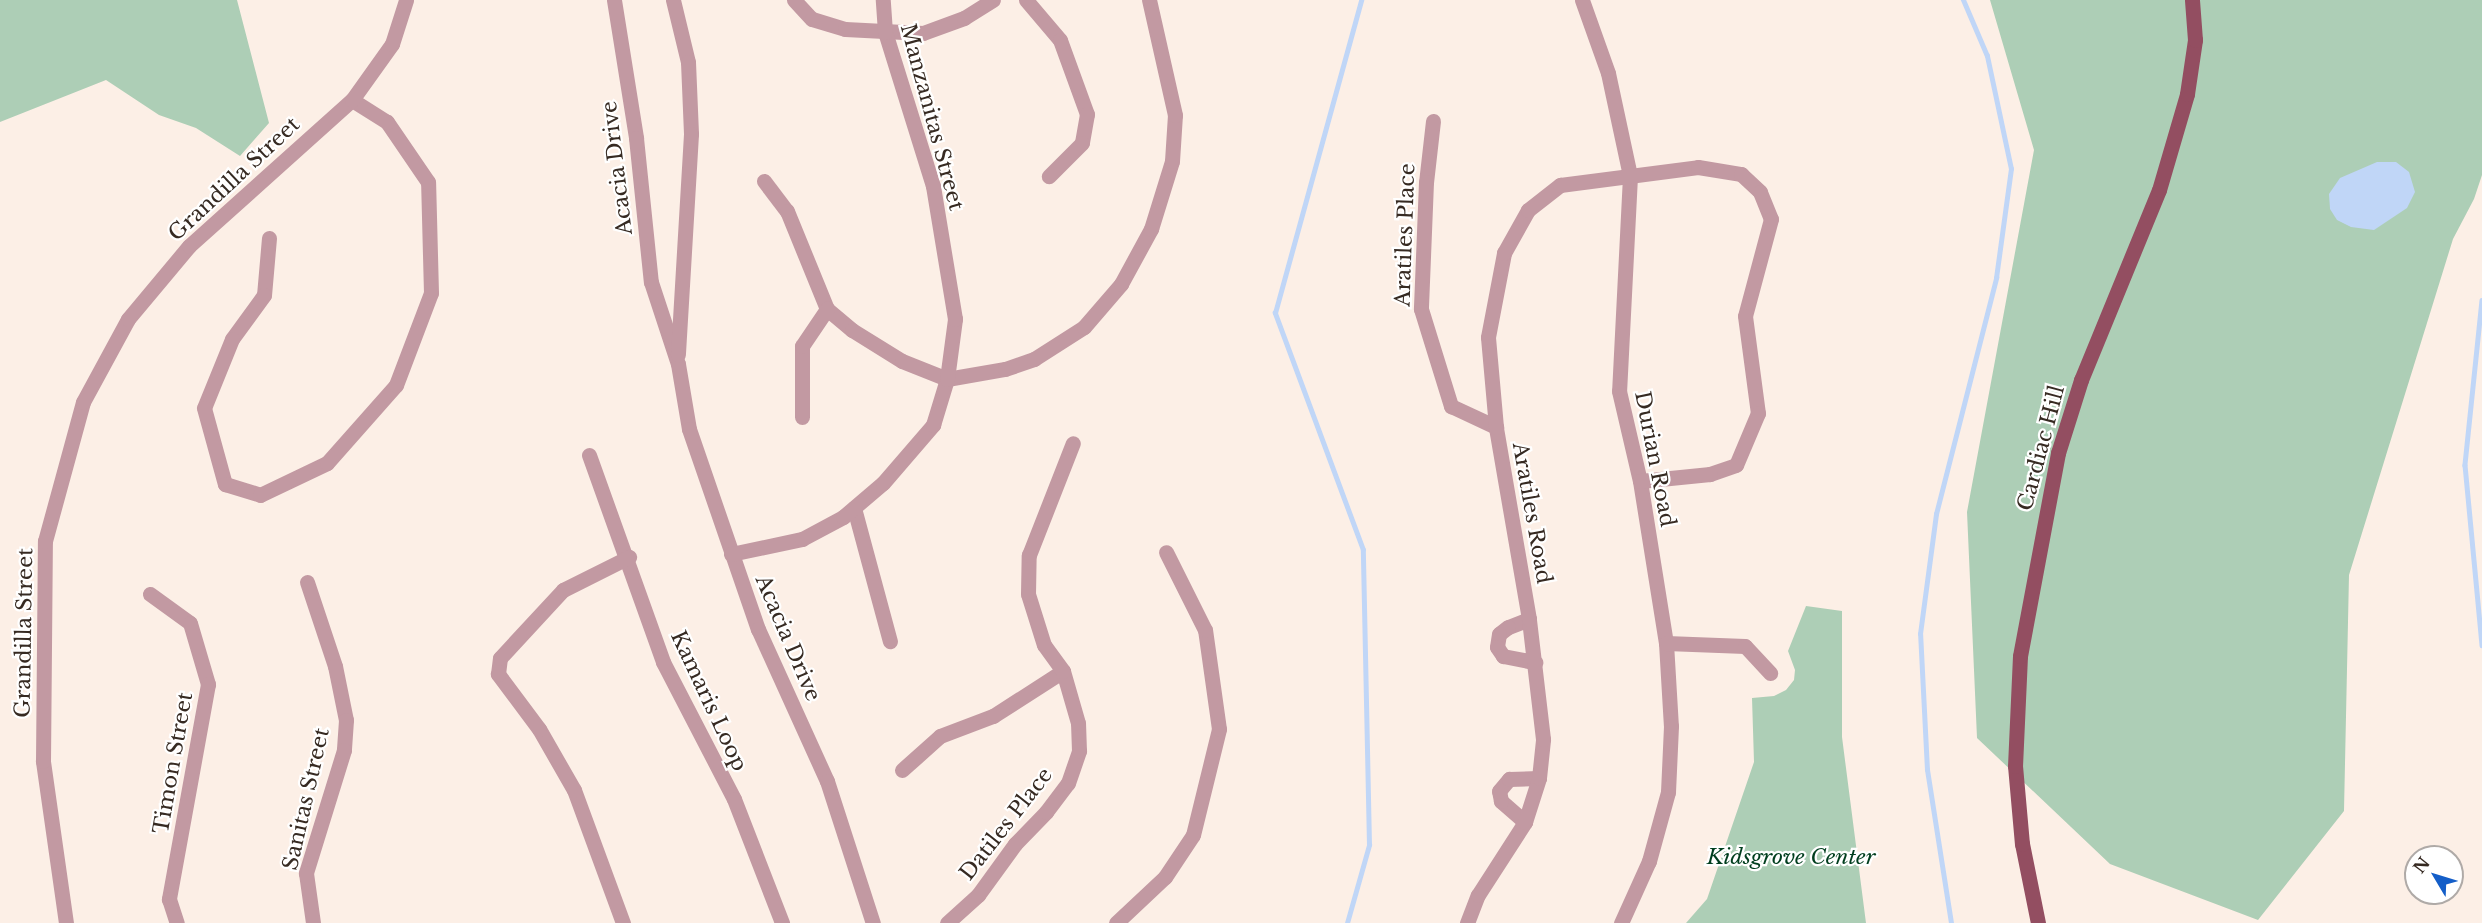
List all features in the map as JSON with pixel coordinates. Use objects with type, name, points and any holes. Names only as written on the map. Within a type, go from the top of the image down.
[{"type":"main road","name":"Cardiac Hill","points":[[2037,923],[2022,844],[2015,766],[2015,710],[2022,645],[2058,453],[2084,370],[2159,190],[2187,94],[2195,40],[2192,0]]},
{"type":"street","name":"Grandilla Street","points":[[66,923],[43,761],[45,541],[83,402],[128,319],[189,246],[352,100],[392,44],[405,0]]},
{"type":"street","name":"Acacia Drive","points":[[614,0],[636,138],[651,282],[678,364],[689,429],[758,628],[827,781],[873,923]]},
{"type":"street","name":"Acacia Drive","points":[[673,0],[688,62],[691,134],[678,364]]},
{"type":"street","points":[[794,0],[812,18],[844,29],[923,33],[964,18],[993,0]]},
{"type":"street","name":"Manzanitas Street","points":[[731,554],[802,539],[854,508],[883,483],[933,425],[947,379],[955,319],[933,186],[885,32],[882,0]]},
{"type":"street","points":[[1026,0],[1060,40],[1087,114],[1082,143],[1049,176]]},
{"type":"street","points":[[764,181],[787,211],[827,309],[852,330],[903,361],[947,379],[1005,369],[1034,358],[1084,327],[1120,284],[1151,229],[1172,161],[1175,115],[1149,0]]},
{"type":"street","name":"Durian Road","points":[[1582,0],[1608,73],[1630,176],[1619,391],[1640,481],[1666,643],[1671,726],[1668,792],[1649,861],[1621,923]]},
{"type":"street","points":[[269,238],[264,295],[232,339],[204,408],[225,484],[260,495],[327,463],[396,385],[431,293],[428,182],[387,122],[352,100]]},
{"type":"street","name":"Aratiles Place","points":[[1432,120],[1426,182],[1421,309],[1451,406],[1496,427]]},
{"type":"street","name":"Aratiles Road","points":[[1467,923],[1478,895],[1525,822],[1539,778],[1543,739],[1529,619],[1496,427],[1488,337],[1504,253],[1528,210],[1560,185],[1698,167],[1741,174],[1760,192],[1771,219],[1745,316],[1758,413],[1745,451],[1736,465],[1710,474],[1640,481]]},
{"type":"street","points":[[802,417],[802,345],[827,309]]},
{"type":"street","name":"Datiles Place","points":[[947,923],[978,895],[1015,844],[1068,783],[1079,751],[1078,723],[1063,671],[1044,645],[1028,594],[1029,555],[1073,443]]},
{"type":"street","name":"Kamaris Loop","points":[[589,455],[629,557],[663,662],[734,799],[782,923]]},
{"type":"street","points":[[854,508],[890,641]]},
{"type":"street","points":[[1116,923],[1165,877],[1193,834],[1219,729],[1205,630],[1166,552]]},
{"type":"street","points":[[623,923],[574,790],[539,729],[498,674],[500,658],[563,590],[629,557]]},
{"type":"street","name":"Sanitas Street","points":[[307,582],[335,666],[346,720],[344,750],[306,873],[313,923]]},
{"type":"street","name":"Timon Street","points":[[150,594],[190,623],[208,684],[170,899],[177,923]]},
{"type":"street","points":[[1529,619],[1508,627],[1499,634],[1497,646],[1503,656],[1535,662]]},
{"type":"street","points":[[1666,643],[1745,646],[1770,673]]},
{"type":"street","points":[[902,770],[940,736],[993,716],[1063,671]]},
{"type":"street","points":[[1525,822],[1501,801],[1499,791],[1509,779],[1539,778]]},
{"type":"green space","points":[[0,0],[237,0],[269,123],[240,156],[196,128],[159,115],[106,80],[0,122]]},
{"type":"green space","points":[[1990,0],[2482,0],[2482,175],[2474,199],[2453,239],[2349,575],[2344,811],[2258,920],[2110,864],[1977,738],[1967,512],[2034,150]]},
{"type":"green space","name":"Kidsgrove Center","points":[[1806,606],[1842,611],[1842,737],[1866,923],[1686,923],[1707,899],[1754,762],[1752,698],[1774,696],[1786,690],[1794,680],[1795,670],[1788,651]]},
{"type":"water","points":[[2377,162],[2396,162],[2409,172],[2415,192],[2407,208],[2374,230],[2351,227],[2337,220],[2330,209],[2329,194],[2340,178]]},
{"type":"waterway","points":[[1347,923],[1369,845],[1363,550],[1275,313],[1361,0]]},
{"type":"waterway","points":[[1951,923],[1927,770],[1920,634],[1936,514],[1996,278],[2011,169],[1987,56],[1963,0]]},
{"type":"waterway","points":[[2482,300],[2465,465],[2482,645]]}]
